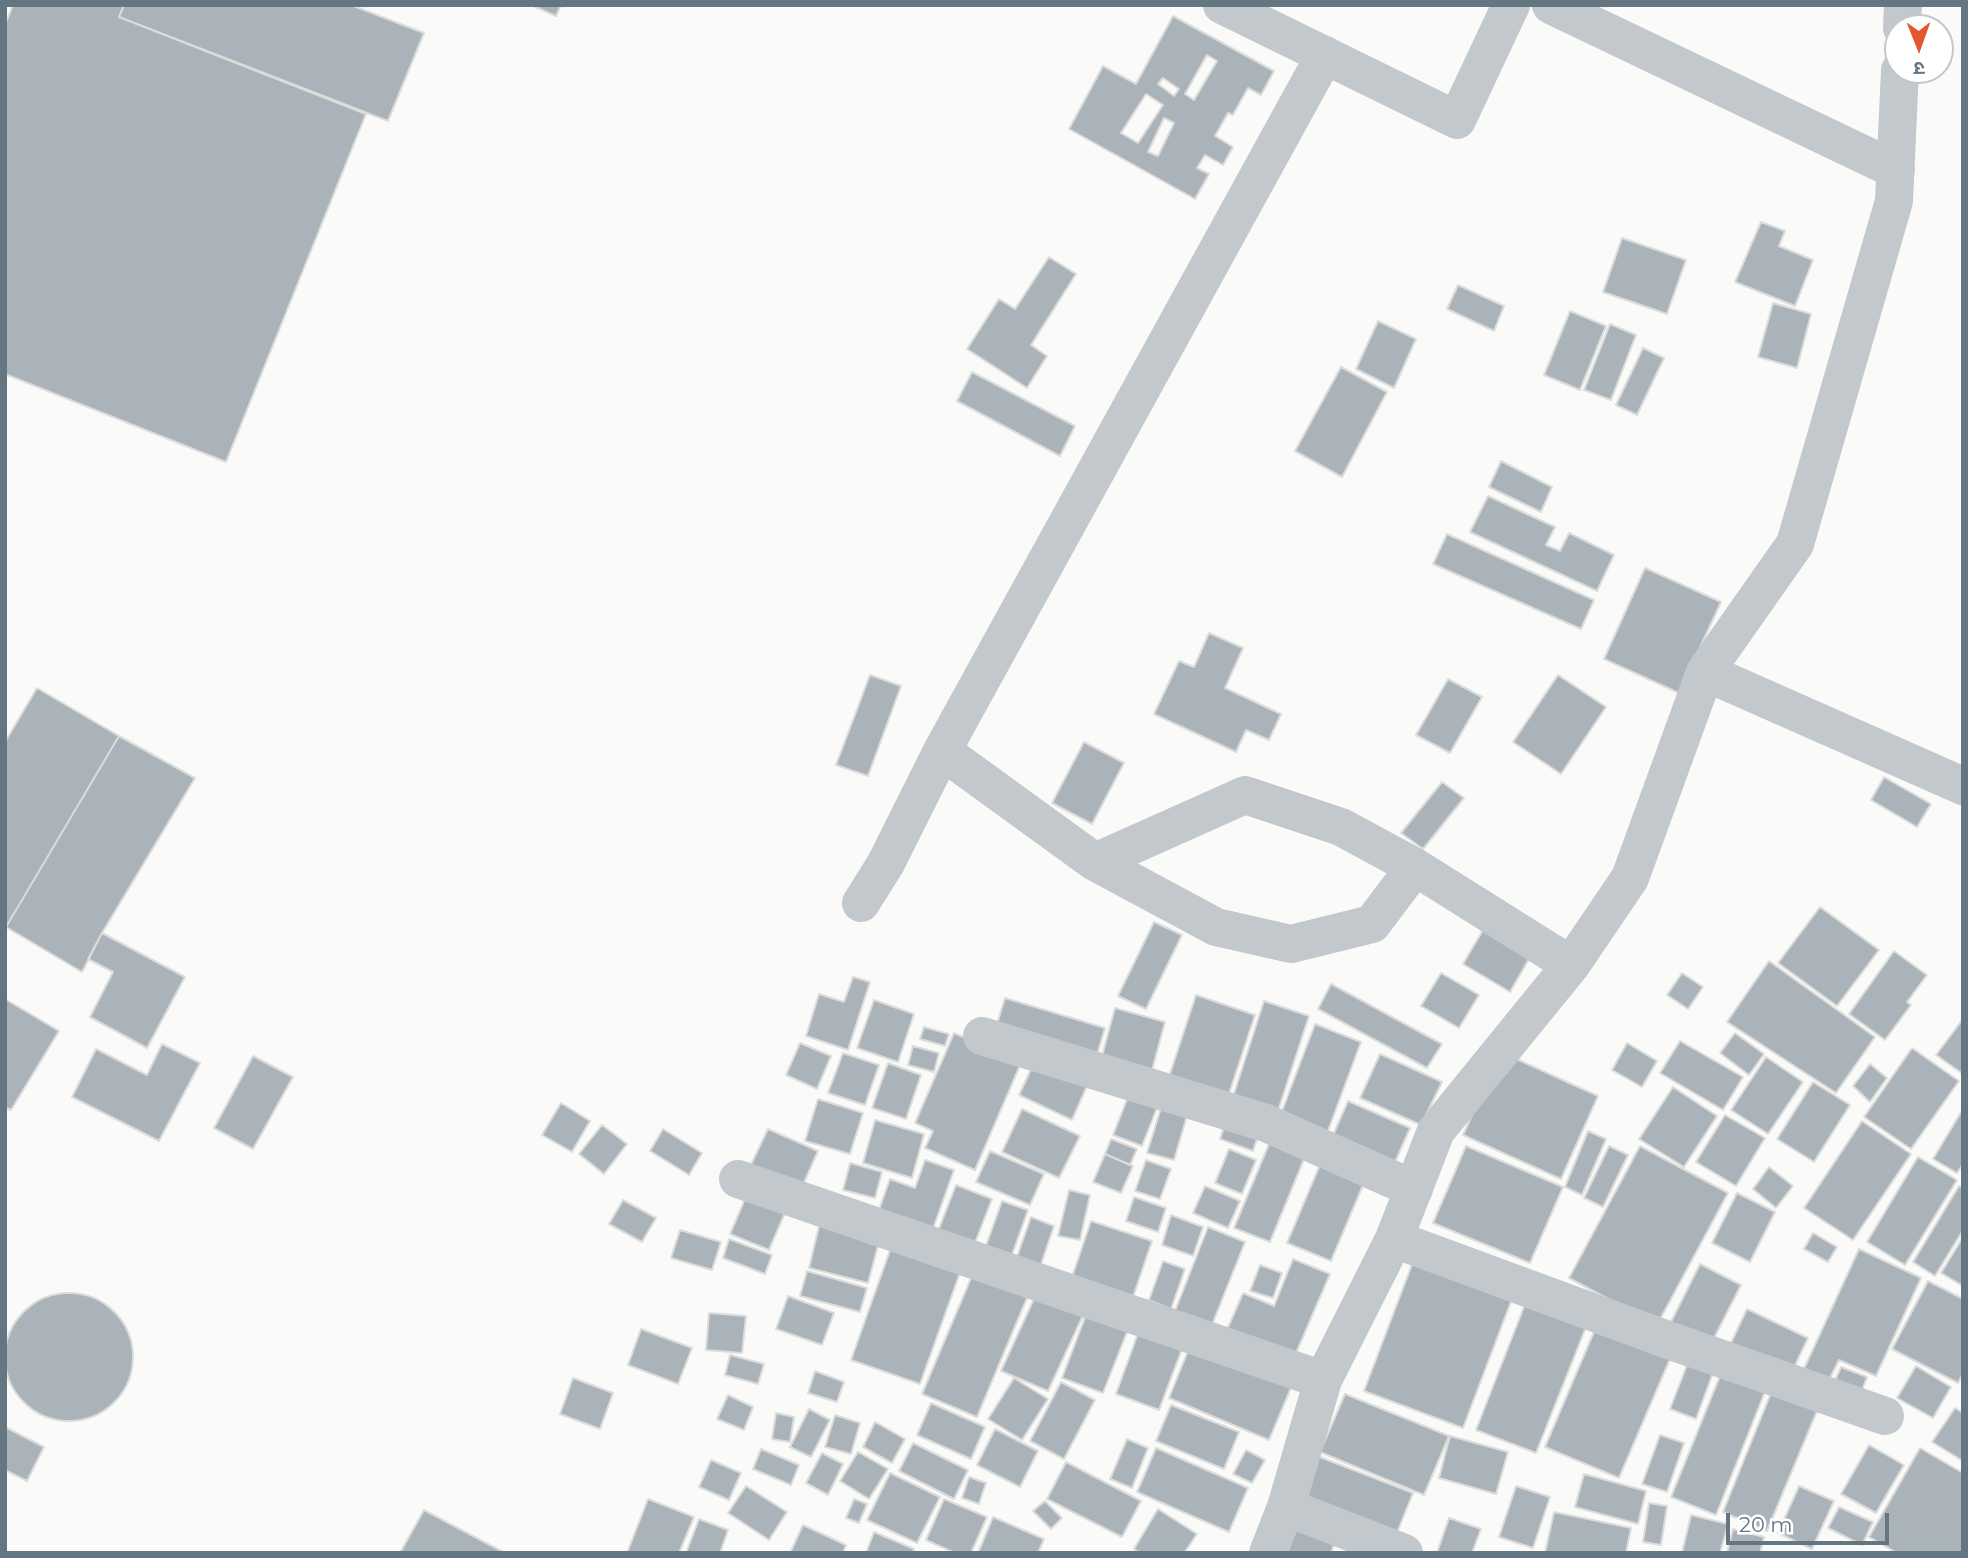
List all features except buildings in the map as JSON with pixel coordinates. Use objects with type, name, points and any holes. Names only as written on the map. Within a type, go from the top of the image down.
[{"type":"street","points":[[1222,5],[1457,120],[1511,5]]},
{"type":"street","points":[[1551,5],[1896,170]]},
{"type":"street","points":[[861,904],[886,863],[942,751],[1325,55]]},
{"type":"street","points":[[1268,1553],[1286,1507],[1323,1380],[1394,1238],[1436,1130],[1571,965],[1630,878],[1704,672],[1795,544],[1894,201],[1899,84]]},
{"type":"street","points":[[1704,672],[1963,786]]},
{"type":"street","points":[[942,751],[1095,862],[1216,927],[1291,944],[1372,924],[1415,867]]},
{"type":"street","points":[[1095,862],[1245,795],[1341,827],[1415,867],[1571,965]]},
{"type":"street","points":[[982,1036],[1266,1123],[1414,1189]]},
{"type":"street","points":[[738,1179],[1323,1380]]},
{"type":"street","points":[[1394,1238],[1668,1340],[1885,1416]]},
{"type":"street","points":[[1286,1507],[1404,1553]]}]
